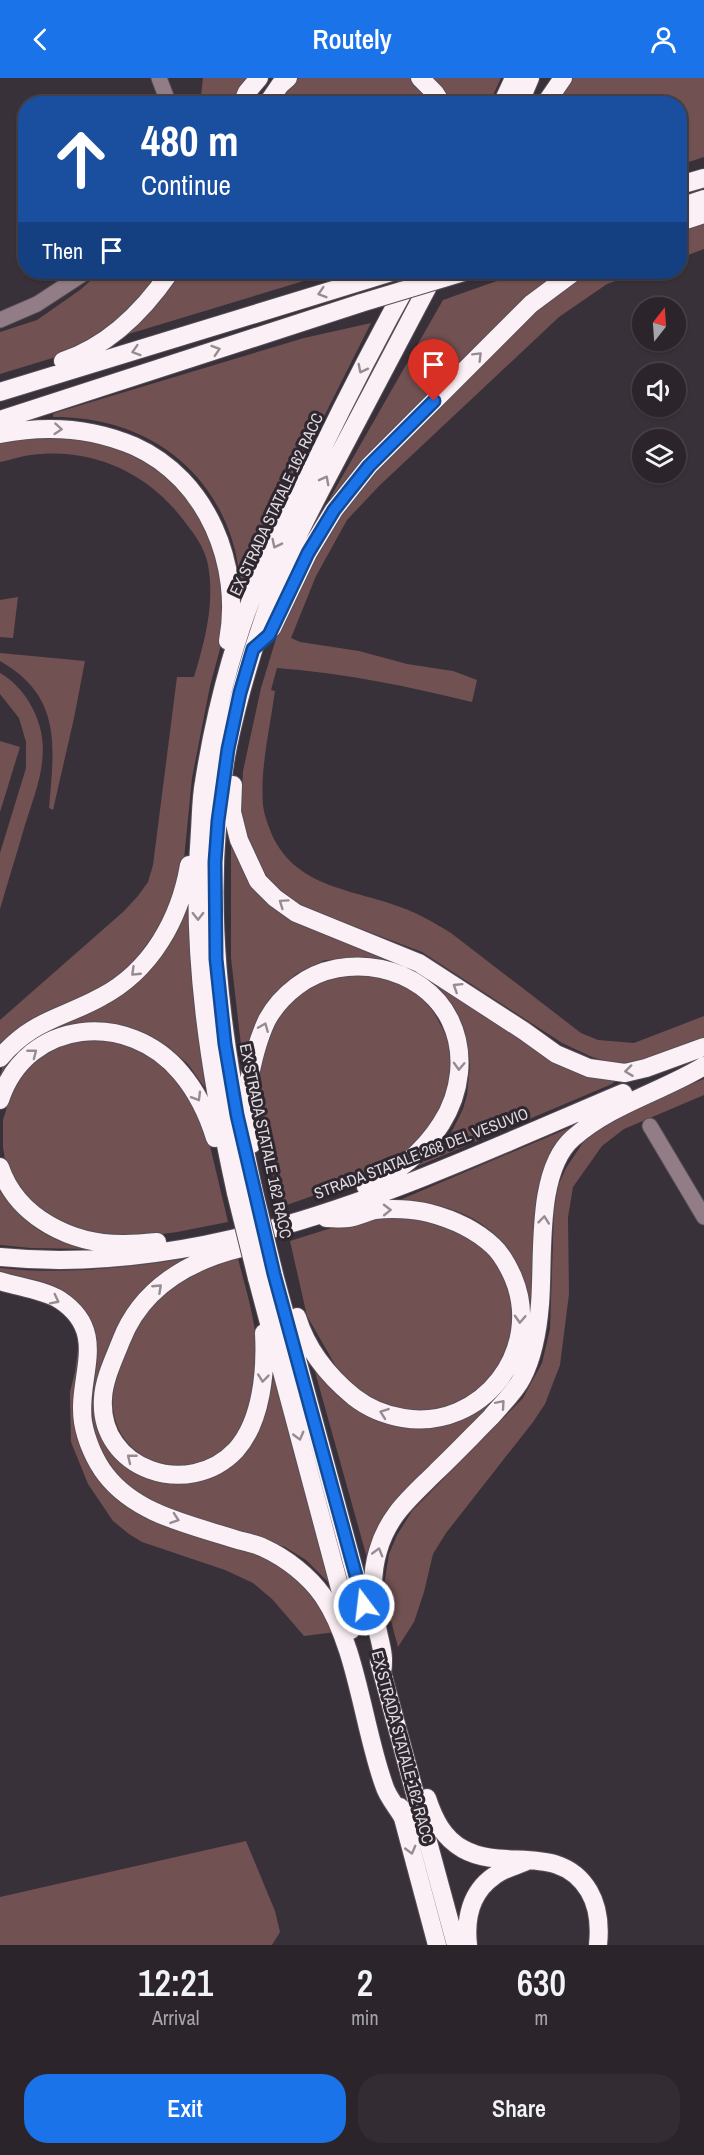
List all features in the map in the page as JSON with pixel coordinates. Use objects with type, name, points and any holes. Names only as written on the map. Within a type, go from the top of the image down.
[{"type":"highway","points":[[245,96],[259,78]]},
{"type":"highway","points":[[272,96],[288,78]]},
{"type":"highway","points":[[420,78],[437,96]]},
{"type":"highway","points":[[506,96],[514,78]]},
{"type":"highway","points":[[522,96],[530,78]]},
{"type":"highway","points":[[551,96],[563,78]]},
{"type":"highway","points":[[687,183],[704,178]]},
{"type":"highway","points":[[687,205],[704,200]]},
{"type":"highway","points":[[687,219],[704,213]]},
{"type":"highway","points":[[0,382],[85,354],[123,326],[145,304],[165,279]]},
{"type":"highway","points":[[0,392],[369,279]]},
{"type":"highway","points":[[389,317],[399,279]]},
{"type":"highway","points":[[389,317],[410,279]]},
{"type":"highway","name":"EX STRADA STATALE 162 RACC","points":[[244,1191],[237,1115],[225,1044],[216,959],[214,909],[215,862],[228,749],[240,693],[253,649],[301,526],[432,279]]},
{"type":"highway","points":[[0,420],[442,279]]},
{"type":"highway","points":[[253,649],[269,635],[303,563],[334,510],[369,466],[531,304],[565,279]]},
{"type":"highway","name":"EX STRADA STATALE 162 RACC","points":[[389,317],[268,558],[237,643],[203,784],[197,881],[202,992],[217,1099],[383,1677],[456,1945]]},
{"type":"highway","points":[[0,434],[53,428],[97,434],[135,446],[165,465],[189,487],[214,524],[223,547],[229,575],[232,618],[221,665],[213,735]]},
{"type":"highway","points":[[240,693],[238,755],[232,812],[238,840],[258,881],[275,898],[296,913],[419,963],[556,1054],[574,1063],[603,1071],[625,1073],[646,1068],[704,1047]]},
{"type":"highway","points":[[0,1058],[30,1030],[101,997],[127,980],[147,960],[165,935],[186,886],[195,807],[203,784]]},
{"type":"highway","points":[[244,1191],[251,1115],[248,1089],[255,1050],[268,1019],[280,1002],[306,979],[325,970],[366,966],[390,970],[413,981],[434,999],[450,1019],[460,1051],[456,1094],[432,1139],[382,1180],[320,1203],[242,1248],[192,1265],[168,1279],[145,1301],[127,1325],[112,1362],[103,1397],[105,1421],[115,1443],[131,1461],[152,1472],[176,1476],[200,1472],[217,1465],[236,1449],[249,1427],[261,1398],[265,1355],[266,1276]]},
{"type":"highway","points":[[0,1100],[10,1076],[28,1054],[48,1041],[83,1031],[128,1035],[155,1050],[180,1072],[198,1098],[244,1191]]},
{"type":"highway","name":"STRADA STATALE 268 DEL VESUVIO","points":[[0,1257],[31,1260],[111,1259],[155,1254],[278,1227],[405,1184],[704,1058]]},
{"type":"highway","points":[[598,1945],[598,1916],[593,1898],[585,1885],[571,1872],[558,1865],[529,1860],[483,1857],[463,1850],[448,1839],[438,1826],[393,1692],[383,1677],[385,1659],[378,1629],[372,1580],[378,1550],[402,1504],[464,1444],[521,1381],[530,1361],[540,1304],[546,1196],[555,1163],[571,1139],[612,1110],[704,1066]]},
{"type":"highway","points":[[0,1167],[14,1194],[27,1209],[64,1233],[77,1238],[124,1244],[186,1237],[230,1239]]},
{"type":"highway","points":[[266,1276],[293,1304],[302,1335],[323,1369],[362,1403],[388,1415],[416,1420],[445,1417],[472,1406],[494,1387],[511,1364],[518,1344],[522,1317],[518,1289],[503,1259],[483,1237],[457,1223],[427,1213],[375,1210],[349,1218],[309,1218]]},
{"type":"highway","name":"EX STRADA STATALE 162 RACC","points":[[266,1276],[347,1649],[384,1787],[402,1816],[436,1945]]},
{"type":"highway","points":[[0,1281],[60,1300],[81,1321],[89,1342],[82,1421],[92,1451],[105,1474],[121,1492],[145,1508],[264,1548],[297,1569],[340,1612]]},
{"type":"highway","points":[[468,1945],[466,1923],[469,1910],[483,1886],[495,1875],[529,1860]]},
{"type":"street","points":[[159,78],[166,96]]},
{"type":"street","points":[[0,320],[37,304],[75,279]]},
{"type":"street","points":[[650,1126],[704,1217]]},
{"type":"shaded area","points":[[203,78],[254,78],[243,96],[201,96]]},
{"type":"shaded area","points":[[299,78],[411,78],[429,96],[282,96]]},
{"type":"shaded area","points":[[429,78],[501,78],[493,96],[443,96]]},
{"type":"shaded area","points":[[572,78],[704,78],[704,157],[687,163],[687,96],[559,96]]},
{"type":"shaded area","points":[[704,222],[704,249],[687,255],[687,228]]},
{"type":"shaded area","points":[[92,279],[156,279],[142,301],[88,343],[56,357],[0,374],[0,332],[37,320]]},
{"type":"shaded area","points":[[170,279],[310,279],[122,336]]},
{"type":"shaded area","points":[[502,279],[550,279],[531,293],[332,499],[330,498],[443,300]]},
{"type":"shaded area","points":[[576,279],[622,279],[607,284],[559,317],[379,486],[347,520],[316,576],[291,638],[300,642],[359,651],[407,664],[453,671],[477,680],[472,702],[375,681],[277,668],[271,690],[275,691],[264,762],[263,805],[272,835],[283,853],[296,867],[329,885],[403,908],[440,926],[581,1033],[598,1040],[634,1043],[704,1016],[704,1039],[643,1064],[620,1065],[592,1057],[562,1043],[422,952],[303,907],[279,891],[262,870],[249,844],[241,808],[243,771],[261,688],[283,616],[339,515],[360,488],[541,307]]},
{"type":"shaded area","points":[[371,323],[293,478],[241,603],[238,563],[228,527],[211,495],[189,468],[161,446],[129,430],[93,420],[53,417],[53,414],[58,412],[304,338]]},
{"type":"shaded area","points":[[62,432],[135,451],[190,495],[223,569],[224,634],[210,686],[192,778],[180,879],[159,927],[135,960],[113,979],[97,989],[28,1021],[0,1045],[0,1020],[123,912],[148,882],[153,865],[177,677],[194,677],[210,608],[208,565],[201,546],[181,517],[151,487],[115,466],[74,455],[53,453],[31,455],[0,462],[0,438]]},
{"type":"shaded area","points":[[18,597],[13,638],[0,637],[0,600]]},
{"type":"shaded area","points":[[0,653],[85,661],[53,810],[49,808],[52,744],[45,707],[35,691],[20,675],[0,661]]},
{"type":"shaded area","points":[[0,673],[23,693],[29,702],[37,718],[43,748],[39,778],[0,909],[0,853],[26,768],[26,742],[19,718],[0,694]]},
{"type":"shaded area","points":[[0,741],[20,747],[0,812]]},
{"type":"shaded area","points":[[231,845],[252,885],[295,922],[406,964],[597,1078],[615,1081],[418,1166],[441,1147],[463,1109],[470,1065],[468,1050],[451,1008],[360,959],[325,960],[296,974],[273,996],[254,1027],[243,1063],[231,958]]},
{"type":"shaded area","points":[[188,905],[193,994],[205,1088],[188,1064],[166,1045],[131,1028],[107,1023],[77,1025],[0,1081],[3,1066],[12,1053],[25,1042],[40,1032],[105,1005],[141,978],[165,950]]},
{"type":"shaded area","points":[[348,973],[389,979],[414,992],[424,1001],[433,1011],[446,1035],[450,1048],[452,1076],[440,1115],[410,1151],[386,1170],[281,1207],[256,1110],[257,1083],[263,1052],[278,1014],[309,986]]},
{"type":"shaded area","points":[[86,1039],[114,1040],[153,1055],[176,1077],[206,1129],[228,1222],[132,1238],[107,1237],[56,1221],[24,1196],[5,1160],[3,1147],[3,1120],[11,1094],[26,1071],[36,1061],[59,1047]]},
{"type":"shaded area","points":[[704,1079],[704,1095],[624,1129],[602,1146],[573,1187],[568,1217],[569,1294],[560,1365],[545,1404],[533,1422],[446,1533],[433,1554],[414,1622],[398,1647],[383,1591],[389,1554],[397,1535],[412,1511],[523,1398],[542,1363],[550,1329],[554,1211],[558,1186],[566,1168],[586,1138],[633,1108]]},
{"type":"shaded area","points":[[576,1125],[559,1149],[541,1194],[538,1215],[535,1312],[526,1361],[507,1392],[494,1407],[399,1502],[386,1522],[372,1557],[367,1558],[312,1361],[329,1385],[349,1404],[373,1418],[401,1425],[429,1426],[446,1423],[472,1413],[496,1397],[513,1377],[524,1354],[530,1329],[529,1303],[522,1277],[510,1253],[492,1232],[473,1218],[439,1206],[402,1199]]},
{"type":"shaded area","points":[[0,1188],[16,1211],[37,1229],[48,1236],[88,1249],[0,1245]]},
{"type":"shaded area","points":[[385,1216],[416,1217],[436,1221],[474,1240],[493,1257],[509,1283],[515,1326],[501,1364],[484,1385],[461,1401],[435,1410],[408,1411],[381,1404],[357,1390],[338,1370],[307,1316],[290,1241],[360,1219]]},
{"type":"shaded area","points":[[237,1254],[250,1305],[257,1357],[247,1414],[231,1442],[214,1456],[194,1464],[174,1465],[154,1461],[137,1452],[123,1437],[115,1419],[113,1396],[124,1357],[144,1316],[166,1290],[182,1279]]},
{"type":"shaded area","points":[[184,1259],[147,1289],[113,1341],[106,1434],[169,1481],[185,1483],[201,1480],[232,1464],[253,1438],[266,1406],[274,1373],[329,1583],[306,1560],[285,1547],[162,1507],[128,1484],[103,1453],[94,1427],[92,1412],[97,1356],[93,1329],[87,1315],[79,1304],[54,1286],[0,1273],[0,1268],[46,1271],[92,1270]]},
{"type":"shaded area","points":[[79,1340],[101,1481],[266,1556],[302,1580],[336,1632],[304,1636],[272,1599],[253,1583],[225,1570],[142,1542],[113,1521],[88,1484],[71,1442],[70,1392]]},
{"type":"shaded area","points":[[246,1841],[275,1911],[280,1932],[272,1945],[0,1945],[0,1897]]},
{"type":"route","points":[[364,1605],[274,1274],[237,1115],[225,1044],[216,959],[215,862],[228,749],[240,693],[253,649],[269,635],[308,553],[334,510],[369,466],[434,401]]}]
